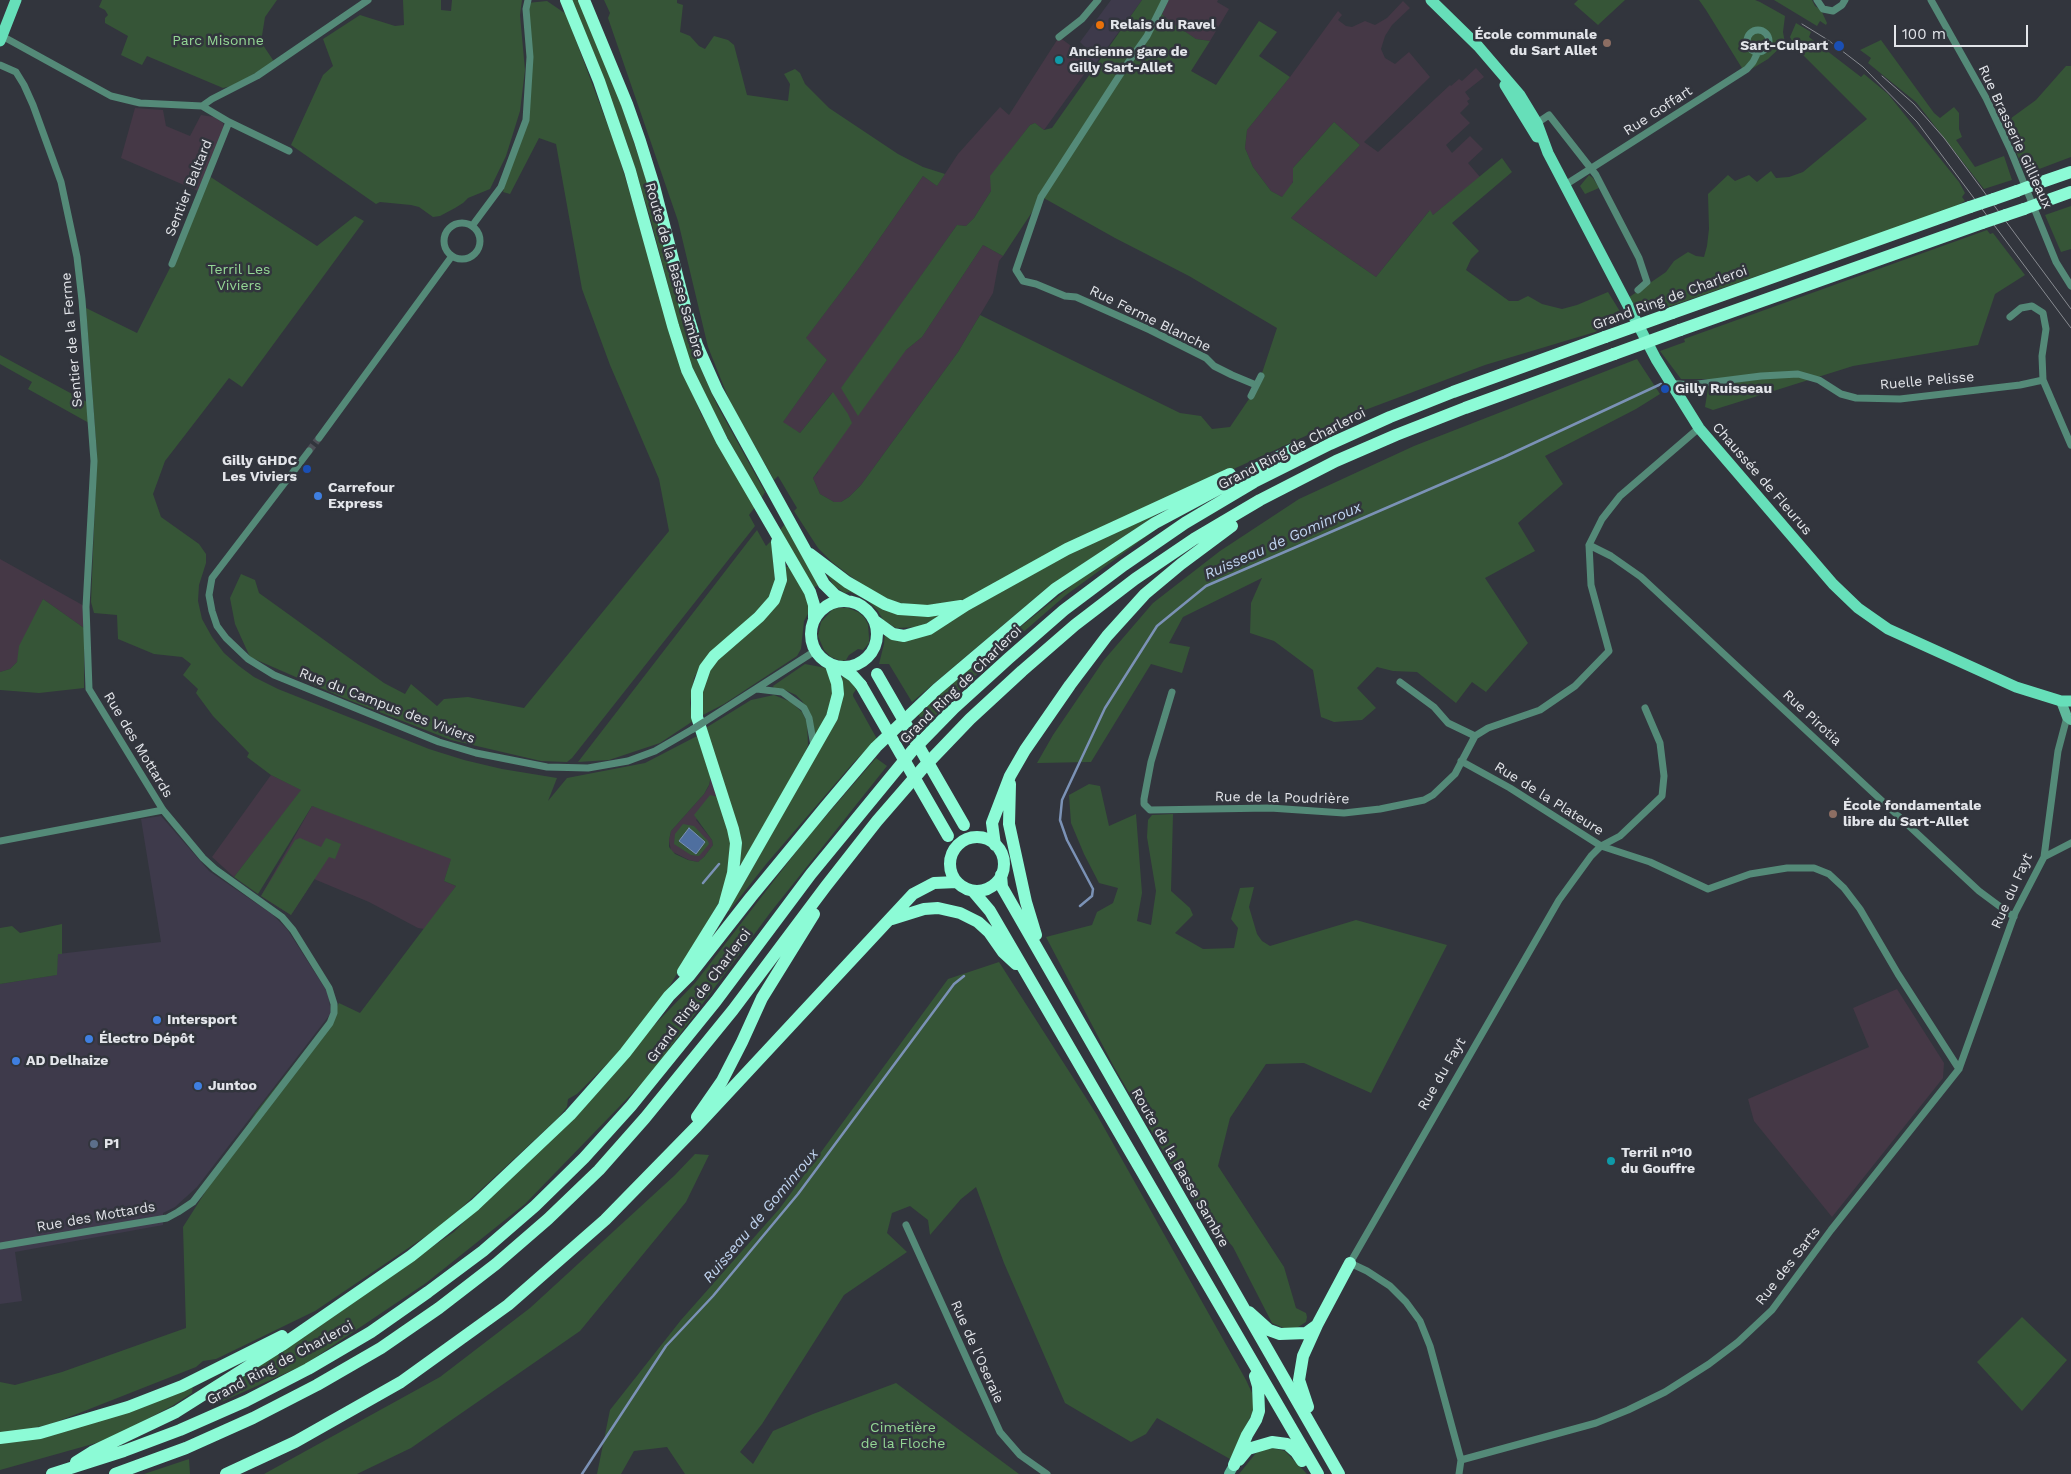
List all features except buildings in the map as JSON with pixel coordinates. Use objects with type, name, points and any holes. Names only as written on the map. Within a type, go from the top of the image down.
[{"type":"highway","name":"Route de la Basse Sambre","points":[[566,0],[599,81],[630,171],[687,370],[722,441],[810,592],[814,605],[814,618]]},
{"type":"highway","name":"Route de la Basse Sambre","points":[[584,0],[627,104],[640,142],[654,186],[686,310],[697,344],[733,422],[824,584],[835,595],[847,600]]},
{"type":"highway","name":"Grand Ring de Charleroi","points":[[55,1473],[124,1451],[180,1430],[246,1401],[300,1373],[371,1332],[483,1251],[535,1206],[631,1106],[687,1039],[778,917],[912,751],[954,708],[1064,610],[1184,523],[1254,482],[1330,444],[1390,417],[1453,392],[2071,172]]},
{"type":"highway","points":[[115,1474],[186,1448],[254,1418],[317,1385],[381,1348],[439,1308],[496,1264],[548,1219],[592,1176],[646,1118],[733,1010],[877,820],[923,768],[1022,670],[1075,625],[1135,579],[1194,539],[1260,500],[1336,461],[1396,435],[1680,330],[2071,192]]},
{"type":"highway","points":[[1260,500],[1244,518],[1219,534],[1145,594],[1107,636],[1070,685],[1025,750],[1010,776],[992,823],[995,845],[1002,857],[1003,869],[1001,875],[993,886],[987,889],[973,891],[957,882],[951,871],[952,852],[948,836],[861,685],[853,676],[815,651],[811,639],[811,628],[814,618],[820,610],[828,605],[847,600],[864,607],[875,621],[893,634],[904,636],[929,629],[966,605],[1109,528],[1255,463],[1296,447],[1330,444]]},
{"type":"highway","points":[[55,1473],[92,1452],[176,1412],[282,1345],[314,1321],[411,1256],[475,1205],[570,1116],[624,1053],[669,996],[689,976],[750,897],[870,755],[937,689],[1056,590],[1096,562],[1156,523],[1296,447]]},
{"type":"highway","points":[[724,906],[734,873],[736,843],[697,717],[697,691],[704,668],[714,656],[759,617],[774,600],[781,580],[776,534]]},
{"type":"highway","points":[[805,550],[847,582],[885,604],[899,608],[928,611],[966,605]]},
{"type":"highway","points":[[836,666],[859,665],[872,653],[877,641],[875,621]]},
{"type":"highway","points":[[872,653],[877,674],[964,825],[978,837],[995,845]]},
{"type":"highway","points":[[669,996],[724,906],[832,717],[838,694],[836,666]]},
{"type":"highway","points":[[1010,776],[1009,824],[1026,902],[1042,956]]},
{"type":"highway","points":[[952,852],[960,843],[978,837]]},
{"type":"highway","name":"Route de la Basse Sambre","points":[[1001,875],[1002,887],[1339,1474]]},
{"type":"highway","points":[[227,1473],[295,1442],[339,1419],[401,1382],[508,1306],[605,1220],[676,1148],[913,894],[925,886],[934,883],[957,882]]},
{"type":"highway","points":[[676,1148],[722,1081],[762,998],[815,912],[826,886]]},
{"type":"highway","points":[[973,891],[990,911],[1318,1474]]},
{"type":"highway","points":[[890,920],[924,909],[938,908],[960,913],[978,922],[989,932],[1003,952],[1026,972]]},
{"type":"highway","points":[[1328,1455],[1304,1398],[1299,1380],[1303,1356],[1316,1325],[1350,1263]]},
{"type":"highway","points":[[1241,1306],[1269,1330],[1280,1334],[1306,1333],[1316,1325]]},
{"type":"highway","points":[[0,1438],[40,1433],[128,1407],[182,1386],[314,1321]]},
{"type":"highway","points":[[1231,1470],[1259,1411],[1258,1386],[1254,1377],[1256,1369]]},
{"type":"highway","points":[[1231,1470],[1248,1449],[1266,1442],[1277,1442],[1287,1444],[1292,1448],[1313,1474]]},
{"type":"main road","points":[[1,39],[16,0]]},
{"type":"main road","name":"Chaussée de Fleurus","points":[[1431,0],[1478,46],[1520,95],[1536,123],[1548,153],[1670,383],[1699,428],[1833,584],[1858,608],[1888,629],[1924,647],[2016,687],[2066,701]]},
{"type":"main road","name":"Chaussée de Fleurus","points":[[1494,66],[1526,122],[1548,153]]},
{"type":"street","points":[[202,106],[257,76],[368,0]]},
{"type":"street","points":[[472,226],[501,187],[526,120],[530,58],[526,9],[528,0]]},
{"type":"street","points":[[1059,37],[1082,19],[1098,0]]},
{"type":"street","name":"Rue Ferme Blanche","points":[[1166,0],[1147,36],[1042,197],[1016,270],[1024,281],[1065,296],[1076,297],[1206,358],[1214,366],[1256,385]]},
{"type":"street","points":[[1817,0],[1823,9],[1833,11],[1842,5],[1845,0]]},
{"type":"street","name":"Rue Brasserie Gillieaux","points":[[1931,0],[1986,98],[2010,150],[2056,262],[2071,286]]},
{"type":"street","points":[[1,39],[111,96],[140,104],[202,106],[228,122],[289,151]]},
{"type":"street","name":"Rue Goffart","points":[[1565,185],[1747,69],[1758,52]]},
{"type":"street","name":"Sentier de la Ferme","points":[[0,65],[16,72],[33,105],[61,182],[77,257],[94,461],[86,607],[88,634]]},
{"type":"street","points":[[1536,123],[1549,115],[1588,163],[1639,258],[1647,282],[1638,290]]},
{"type":"street","name":"Sentier Baltard","points":[[172,264],[228,122]]},
{"type":"street","points":[[462,223],[472,226],[480,236],[480,242],[475,254],[464,259],[452,256],[445,248],[444,242],[447,231],[456,224],[462,223]]},
{"type":"street","points":[[319,438],[452,256]]},
{"type":"street","points":[[2010,317],[2022,308],[2032,306],[2042,313],[2046,330],[2042,356],[2043,380],[2071,445]]},
{"type":"street","name":"Ruelle Pelisse","points":[[1670,383],[1690,385],[1762,376],[1798,374],[1819,380],[1841,394],[1856,398],[1900,399],[2020,385],[2043,380]]},
{"type":"street","points":[[1251,396],[1261,376]]},
{"type":"street","points":[[1400,682],[1434,707],[1448,724],[1475,736],[1488,728],[1540,710],[1575,686],[1609,651],[1591,585],[1589,545],[1602,519],[1620,496],[1699,428]]},
{"type":"street","name":"Rue du Campus des Viviers","points":[[309,451],[212,578],[209,595],[217,626],[226,638],[248,659],[274,675],[407,730],[476,753],[547,767],[574,769],[610,765],[643,756],[670,743],[815,651]]},
{"type":"street","name":"Rue Pirotia","points":[[1589,545],[1611,556],[1641,577],[1979,891],[2014,917]]},
{"type":"street","name":"Rue des Mottards","points":[[0,1246],[167,1218],[193,1202],[330,1023],[334,1014],[334,1004],[329,988],[293,930],[282,917],[215,869],[203,858],[163,810],[89,689],[88,634]]},
{"type":"street","points":[[757,689],[782,692],[804,708],[809,718],[814,747]]},
{"type":"street","name":"Rue de la Poudrière","points":[[1172,692],[1151,762],[1144,799],[1144,804],[1150,810],[1270,808],[1344,813],[1380,809],[1424,800],[1433,795],[1455,774],[1475,736]]},
{"type":"street","points":[[2066,701],[2069,719]]},
{"type":"street","name":"Rue du Fayt","points":[[1350,1263],[1559,900],[1591,856],[1601,846],[1620,836],[1662,796],[1664,776],[1660,744],[1645,708]]},
{"type":"street","name":"Rue du Fayt","points":[[1959,1069],[2014,917],[2044,857],[2058,751],[2069,719]]},
{"type":"street","name":"Rue de la Plateure","points":[[1461,761],[1510,788],[1601,846],[1650,862],[1708,888],[1750,874],[1787,868],[1814,868],[1829,874],[1844,888],[1860,909],[1898,974],[1959,1069]]},
{"type":"street","name":"Rue des Mottards","points":[[0,841],[163,810]]},
{"type":"street","points":[[2044,857],[2071,843]]},
{"type":"street","name":"Rue des Sarts","points":[[1461,1460],[1596,1423],[1628,1410],[1665,1392],[1724,1353],[1772,1310],[1831,1230],[1920,1121],[1959,1069]]},
{"type":"street","name":"Rue de l'Oseraie","points":[[906,1225],[1000,1432],[1020,1455],[1047,1474]]},
{"type":"street","points":[[1350,1263],[1367,1271],[1390,1286],[1406,1302],[1420,1321],[1430,1346],[1461,1460],[1460,1474]]},
{"type":"shaded area","points":[[1111,0],[1142,0],[1096,63],[1085,57],[1088,50],[1080,42]]},
{"type":"shaded area","points":[[1168,0],[1218,0],[1217,2],[1229,9],[1210,41],[1196,39],[1162,14]]},
{"type":"shaded area","points":[[1403,1],[1410,8],[1392,25],[1385,36],[1381,49],[1385,58],[1395,64],[1409,52],[1430,77],[1364,142],[1378,152],[1450,85],[1459,79],[1462,81],[1476,68],[1484,77],[1465,92],[1470,99],[1467,101],[1469,104],[1460,113],[1470,123],[1446,145],[1452,153],[1470,136],[1483,149],[1468,163],[1480,177],[1433,215],[1429,211],[1376,277],[1291,218],[1360,145],[1334,122],[1293,168],[1293,181],[1290,189],[1282,197],[1271,191],[1253,167],[1245,148],[1247,130],[1290,77],[1338,11],[1342,15],[1338,20],[1346,26],[1352,27],[1365,21],[1375,25],[1387,18]]},
{"type":"shaded area","points":[[1059,37],[1093,62],[1044,130],[1035,123],[1030,125],[991,176],[991,191],[974,218],[966,226],[957,225],[842,388],[906,350],[922,337],[983,245],[1003,256],[999,261],[993,293],[958,352],[861,485],[849,497],[841,502],[834,502],[820,494],[813,478],[818,472],[832,393],[800,433],[782,423],[827,360],[805,339],[859,268],[923,176],[937,186],[958,154],[1000,107],[1009,115]]},
{"type":"shaded area","points":[[135,108],[163,110],[166,126],[190,136],[201,115],[214,117],[223,123],[225,132],[198,191],[121,158]]},
{"type":"shaded area","points":[[0,559],[86,607],[84,628],[43,599],[17,662],[10,669],[0,672]]},
{"type":"shaded area","points":[[271,775],[302,790],[234,877],[212,857]]},
{"type":"shaded area","points":[[711,776],[719,797],[696,820],[712,840],[713,845],[698,862],[689,860],[671,851],[669,840],[671,831],[704,794],[709,786]]},
{"type":"shaded area","points":[[312,806],[453,854],[444,881],[456,886],[425,929],[418,928],[369,902],[314,879],[291,915],[261,896]]},
{"type":"shaded area","points":[[161,816],[209,871],[272,914],[287,929],[328,993],[331,1013],[197,1187],[175,1207],[163,1213],[163,1225],[15,1252],[22,1301],[0,1304],[0,984],[56,975],[58,954],[161,942],[141,819]]},
{"type":"shaded area","points":[[1897,989],[1944,1063],[1943,1078],[1832,1217],[1754,1121],[1748,1099],[1869,1047],[1853,1008]]},
{"type":"green space","name":"Parc Misonne","points":[[102,0],[277,0],[265,17],[261,42],[273,60],[272,63],[236,85],[223,88],[147,56],[142,65],[121,55],[128,36],[105,23],[105,18],[108,15],[105,10],[99,7]]},
{"type":"green space","points":[[403,0],[441,0],[441,10],[451,11],[452,0],[522,0],[520,15],[525,70],[520,111],[506,156],[490,189],[468,198],[463,203],[440,216],[433,217],[419,207],[411,205],[380,202],[376,204],[291,145],[323,75],[333,66],[323,39],[360,15],[395,26],[404,25]]},
{"type":"green space","points":[[571,0],[579,0],[616,89],[660,221],[697,360],[717,405],[765,492],[761,499],[704,395],[687,357],[650,217],[627,143]]},
{"type":"green space","points":[[604,0],[677,0],[677,3],[683,5],[680,32],[690,36],[699,46],[705,49],[714,36],[728,40],[734,45],[747,95],[788,101],[790,84],[784,74],[795,69],[800,73],[805,84],[829,108],[898,154],[923,167],[945,174],[937,186],[923,176],[859,268],[806,338],[827,360],[783,422],[800,433],[833,392],[848,414],[852,423],[813,478],[820,494],[834,502],[841,502],[849,497],[861,485],[958,352],[980,315],[1180,413],[1201,416],[1212,429],[1230,427],[1251,396],[1261,376],[1277,328],[1189,276],[1115,238],[1042,197],[1003,256],[983,245],[922,337],[906,350],[858,416],[841,388],[957,225],[966,226],[974,218],[991,191],[990,176],[1030,125],[1035,123],[1044,130],[1052,128],[1142,0],[1168,0],[1162,14],[1168,20],[1196,39],[1210,41],[1191,71],[1216,85],[1259,21],[1277,32],[1259,56],[1290,77],[1247,130],[1245,148],[1253,167],[1271,191],[1282,197],[1293,182],[1293,168],[1334,122],[1360,145],[1291,218],[1376,277],[1430,210],[1433,215],[1502,158],[1512,172],[1452,223],[1479,251],[1471,259],[1466,270],[1509,301],[1518,301],[1528,296],[1542,304],[1562,309],[1608,292],[1624,318],[1600,327],[1601,329],[1595,332],[1485,365],[1349,416],[1214,478],[954,604],[925,606],[898,603],[870,591],[832,562],[818,548],[794,511],[797,508],[778,476],[774,480],[730,402],[708,347],[678,221],[608,18],[610,13]]},
{"type":"green space","points":[[1578,0],[1625,0],[1598,25],[1574,4]]},
{"type":"green space","points":[[1699,0],[1755,0],[1760,2],[1785,16],[1783,32],[1785,43],[1768,59],[1745,73]]},
{"type":"green space","points":[[1774,0],[1812,0],[1815,6],[1821,10],[1827,23],[1826,25],[1820,21],[1817,26]]},
{"type":"green space","points":[[547,1],[566,14],[617,150],[682,369],[701,414],[755,507],[749,515],[755,526],[567,762],[541,761],[451,740],[346,699],[250,657],[235,624],[230,598],[241,574],[255,580],[259,593],[384,683],[405,694],[411,684],[437,706],[444,699],[468,697],[524,708],[669,531],[659,479],[610,365],[582,289],[556,144],[539,138],[510,194],[503,192],[527,105],[527,3]]},
{"type":"green space","points":[[1796,23],[1811,32],[1809,37],[1861,77],[1864,74],[1888,94],[1959,182],[1965,193],[1962,197],[1965,201],[1953,208],[1668,307],[1666,304],[1637,314],[1628,298],[1666,272],[1674,261],[1688,252],[1704,257],[1709,229],[1708,194],[1728,175],[1735,181],[1749,175],[1757,182],[1771,171],[1776,178],[1789,177],[1803,172],[1867,119],[1795,47],[1790,37]]},
{"type":"green space","points":[[1881,40],[1934,113],[1940,118],[1954,107],[1959,113],[1959,129],[1962,137],[1956,140],[1975,167],[2004,156],[2012,180],[1984,189],[1916,102],[1868,63],[1871,58],[1860,50]]},
{"type":"green space","points":[[2066,66],[2071,66],[2071,157],[2026,174],[2003,124],[2036,100]]},
{"type":"green space","points":[[1589,175],[1599,188],[1585,194],[1580,186]]},
{"type":"green space","name":"Terril Les Viviers","points":[[209,176],[317,246],[355,216],[364,221],[242,387],[229,378],[165,461],[153,494],[161,517],[199,544],[206,554],[206,563],[199,585],[198,601],[202,619],[212,637],[224,653],[239,666],[254,677],[278,689],[429,749],[502,769],[557,778],[548,801],[567,778],[645,763],[697,736],[711,776],[709,785],[704,794],[671,831],[669,847],[675,854],[688,860],[698,862],[704,857],[713,845],[712,840],[694,815],[710,795],[719,797],[730,833],[730,855],[726,886],[719,902],[668,989],[626,1045],[577,1094],[568,1099],[567,1107],[558,1118],[444,1224],[315,1311],[216,1359],[203,1361],[196,1367],[54,1423],[0,1436],[0,1382],[15,1385],[62,1372],[186,1328],[183,1227],[256,1112],[329,1020],[339,1003],[360,1013],[456,886],[444,881],[451,859],[312,806],[258,894],[234,877],[301,790],[271,775],[247,757],[249,753],[213,716],[196,693],[198,689],[183,675],[191,664],[182,657],[154,654],[118,639],[117,615],[94,613],[91,602],[97,455],[86,308],[137,333],[172,264]]},
{"type":"green space","points":[[2071,206],[2071,249],[2061,252],[2045,215]]},
{"type":"green space","points":[[1987,230],[1990,234],[1993,233],[2025,275],[1995,294],[1978,345],[1853,366],[1713,410],[1705,407],[1708,388],[1707,379],[1681,379],[1660,351],[1685,342],[1684,339]]},
{"type":"green space","points":[[0,355],[87,402],[89,423],[28,389],[32,382],[0,364]]},
{"type":"green space","points":[[1637,359],[1660,394],[1636,409],[1545,456],[1563,484],[1518,523],[1535,551],[1485,578],[1528,643],[1486,692],[1472,682],[1456,703],[1417,672],[1393,671],[1377,667],[1357,688],[1376,708],[1362,720],[1334,722],[1321,717],[1313,670],[1274,641],[1250,633],[1251,603],[1262,578],[1183,617],[1169,643],[1190,647],[1182,673],[1151,664],[1091,762],[1037,763],[1053,735],[1104,660],[1153,603],[1220,551],[1299,499],[1414,446]]},
{"type":"green space","points":[[1162,511],[1048,587],[912,702],[889,664],[879,664],[885,632],[898,638],[1074,550]]},
{"type":"green space","points":[[785,524],[821,584],[813,588],[778,532]]},
{"type":"green space","points":[[1158,528],[1066,595],[949,700],[926,727],[918,714],[966,671],[1087,573]]},
{"type":"green space","points":[[757,530],[766,546],[771,541],[775,580],[768,600],[702,664],[694,678],[690,703],[693,721],[660,743],[609,760],[578,762]]},
{"type":"green space","points":[[786,567],[790,567],[809,602],[809,612],[804,621],[801,649],[797,656],[724,704],[701,716],[703,680],[711,664],[755,625]]},
{"type":"green space","points":[[830,574],[877,602],[950,610],[920,627],[896,628],[883,620],[878,611],[867,600],[850,592],[845,593],[834,586],[828,576]]},
{"type":"green space","points":[[43,599],[84,628],[84,688],[39,693],[0,690],[0,672],[10,669],[17,662],[19,646]]},
{"type":"green space","points":[[848,608],[864,617],[868,624],[869,638],[869,643],[863,650],[858,649],[849,655],[846,660],[841,661],[831,657],[824,650],[818,636],[821,622],[832,610]]},
{"type":"green space","points":[[805,664],[826,668],[832,677],[834,698],[816,737],[811,716],[802,701],[796,695],[773,686]]},
{"type":"green space","points":[[844,676],[857,688],[853,696],[877,739],[854,762],[767,863],[729,911],[726,911],[744,883],[808,769],[842,691],[842,677]]},
{"type":"green space","points":[[774,695],[791,702],[802,712],[807,722],[808,745],[741,865],[704,729],[751,700]]},
{"type":"green space","points":[[876,758],[887,766],[770,913],[649,1076],[525,1204],[426,1283],[304,1365],[212,1406],[213,1395],[454,1232],[695,983],[806,839]]},
{"type":"green space","points":[[1089,784],[1100,786],[1109,826],[1136,814],[1142,893],[1137,921],[1151,925],[1156,891],[1147,837],[1148,820],[1152,815],[1173,814],[1171,891],[1190,908],[1193,915],[1175,933],[1203,949],[1234,948],[1238,928],[1231,919],[1240,888],[1254,887],[1249,907],[1257,934],[1262,941],[1270,946],[1356,920],[1447,945],[1371,1093],[1304,1063],[1266,1064],[1230,1118],[1218,1166],[1284,1267],[1296,1308],[1306,1313],[1306,1322],[1295,1329],[1284,1328],[1272,1323],[1233,1247],[1187,1192],[1114,1067],[1046,937],[1092,925],[1097,912],[1113,903],[1118,888],[1099,883],[1071,823],[1069,795]]},
{"type":"green space","points":[[683,824],[694,826],[708,841],[709,844],[699,856],[691,855],[674,844],[675,834]]},
{"type":"green space","points":[[300,838],[321,847],[326,838],[341,844],[335,859],[329,857],[291,915],[261,896],[295,840]]},
{"type":"green space","points":[[62,924],[62,954],[58,954],[57,975],[0,984],[0,928],[12,926],[20,933]]},
{"type":"green space","name":"Cimetière de la Floche","points":[[999,962],[1097,1115],[1246,1380],[1252,1393],[1254,1409],[1230,1459],[1157,1418],[1146,1434],[1131,1442],[1065,1403],[1004,1263],[976,1187],[961,1199],[930,1235],[928,1220],[910,1206],[892,1213],[887,1233],[907,1252],[844,1295],[762,1424],[740,1452],[753,1464],[773,1431],[896,1383],[1019,1474],[685,1474],[667,1447],[634,1451],[621,1474],[597,1474],[610,1410],[681,1320],[780,1208],[948,979]]},
{"type":"green space","points":[[695,1154],[709,1155],[686,1202],[580,1331],[411,1448],[357,1474],[264,1474],[440,1377],[530,1308],[675,1175]]},
{"type":"green space","points":[[2022,1317],[2067,1360],[2022,1411],[1977,1362]]},
{"type":"green space","points":[[193,1385],[192,1393],[172,1406],[107,1440],[0,1470],[0,1442]]},
{"type":"green space","points":[[1268,1447],[1285,1451],[1307,1474],[1239,1474],[1256,1453]]},
{"type":"green space","points":[[189,1459],[190,1474],[144,1474]]},
{"type":"water","points":[[689,828],[705,842],[696,854],[679,841]]},
{"type":"waterway","name":"Ruisseau de Gominroux","points":[[1080,906],[1092,896],[1093,889],[1067,840],[1060,820],[1062,800],[1105,708],[1157,626],[1206,586],[1504,457],[1661,384]]},
{"type":"waterway","points":[[703,883],[719,864]]},
{"type":"waterway","name":"Ruisseau de Gominroux","points":[[582,1474],[666,1346],[713,1296],[798,1194],[954,984],[964,976]]},
{"type":"tunnel","points":[[309,451],[319,438]]},
{"type":"tram line","points":[[1802,24],[1828,40],[1863,67],[1917,122],[2071,328]]},
{"type":"tram line","points":[[1882,76],[1914,104],[1944,138],[2071,309]]},
{"type":"place","name":"Relais du Ravel","points":[[1100,25]]},
{"type":"place","name":"École communale du Sart Allet","points":[[1607,43]]},
{"type":"place","name":"Sart-Culpart","points":[[1839,46]]},
{"type":"place","name":"Ancienne gare de Gilly Sart-Allet","points":[[1059,60]]},
{"type":"place","name":"Gilly Ruisseau","points":[[1665,389]]},
{"type":"place","name":"Gilly GHDC Les Viviers","points":[[307,469]]},
{"type":"place","name":"Carrefour Express","points":[[318,496]]},
{"type":"place","name":"École fondamentale libre du Sart-Allet","points":[[1833,814]]},
{"type":"place","name":"Intersport","points":[[157,1020]]},
{"type":"place","name":"Électro Dépôt","points":[[89,1039]]},
{"type":"place","name":"AD Delhaize","points":[[16,1061]]},
{"type":"place","name":"Juntoo","points":[[198,1086]]},
{"type":"place","name":"P1","points":[[94,1144]]},
{"type":"place","name":"Terril n°10 du Gouffre","points":[[1611,1161]]}]
